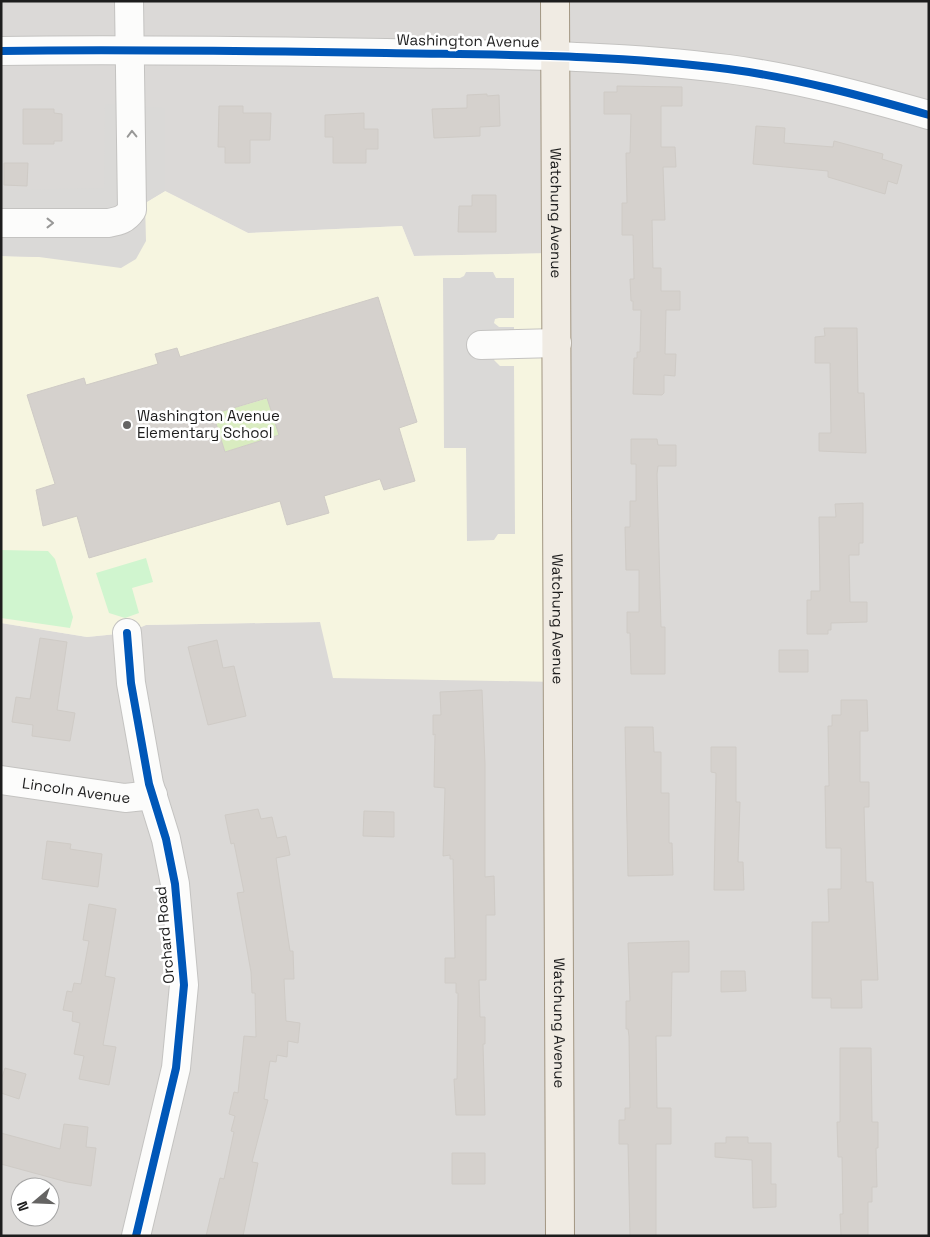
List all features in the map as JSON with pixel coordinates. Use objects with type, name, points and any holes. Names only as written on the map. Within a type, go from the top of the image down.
[{"type":"main road","name":"Watchung Avenue","points":[[555,1],[560,1236]]},
{"type":"street","points":[[1,223],[119,222],[127,217],[132,210],[130,1]]},
{"type":"street","name":"Washington Avenue","points":[[1,51],[130,49],[555,56],[644,60],[729,69],[840,90],[929,115]]},
{"type":"street","points":[[481,345],[557,343]]},
{"type":"street","name":"Orchard Road","points":[[127,633],[131,683],[153,795],[166,839],[175,884],[184,985],[176,1068],[136,1236]]},
{"type":"street","name":"Lincoln Avenue","points":[[1,780],[125,798],[153,795]]},
{"type":"shaded area","points":[[1,1],[929,1],[929,1236],[1,1236],[1,623],[87,637],[127,633],[146,625],[320,622],[556,253],[414,256],[402,226],[248,233],[165,191],[39,257],[1,256]]},
{"type":"shaded area","points":[[105,104],[165,108],[165,191],[145,203],[146,241],[136,259],[121,268],[39,257],[1,256],[1,190],[104,188]]},
{"type":"shaded area","points":[[165,191],[248,233],[402,226],[414,256],[556,253],[558,682],[333,678],[320,622],[146,625],[127,633],[87,637],[1,623],[1,256],[39,257]]},
{"type":"shaded area","points":[[466,272],[493,272],[496,278],[514,278],[514,318],[495,319],[494,323],[499,327],[514,327],[514,353],[496,356],[494,360],[500,366],[514,366],[515,534],[498,534],[494,540],[467,541],[466,448],[444,448],[443,278],[460,278]]},
{"type":"green space","points":[[353,374],[279,435],[225,452],[213,414]]},
{"type":"green space","points":[[1,550],[48,551],[55,559],[73,617],[70,628],[1,618]]},
{"type":"green space","points":[[146,558],[153,582],[132,588],[139,613],[125,618],[109,613],[96,573]]},
{"type":"building","points":[[617,86],[682,87],[682,106],[661,106],[661,147],[675,147],[676,167],[663,167],[665,220],[652,220],[653,268],[661,268],[661,291],[680,291],[680,310],[666,310],[665,354],[676,354],[675,376],[664,375],[664,393],[662,395],[633,394],[634,358],[637,358],[637,352],[640,352],[641,310],[633,310],[633,301],[631,301],[630,279],[634,279],[633,235],[622,235],[622,203],[627,203],[626,153],[630,153],[631,114],[604,114],[604,92],[617,92]]},
{"type":"building","points":[[487,94],[487,96],[499,95],[500,126],[480,127],[480,136],[434,138],[432,109],[467,108],[467,95]]},
{"type":"building","points":[[219,106],[243,106],[243,113],[271,113],[270,140],[250,140],[250,163],[225,163],[225,147],[218,147]]},
{"type":"building","points":[[23,109],[54,109],[54,113],[62,114],[62,141],[54,141],[54,144],[23,144]]},
{"type":"building","points":[[364,113],[364,129],[378,129],[378,149],[366,149],[366,163],[333,163],[333,137],[325,137],[325,115]]},
{"type":"building","points":[[756,126],[785,128],[784,143],[833,147],[834,141],[883,154],[882,159],[902,165],[897,184],[888,181],[885,194],[828,177],[828,171],[753,164]]},
{"type":"building","points":[[4,163],[28,163],[27,186],[4,185]]},
{"type":"building","points":[[472,195],[496,195],[496,232],[458,232],[459,206],[472,206]]},
{"type":"building","name":"Washington Avenue Elementary School","points":[[378,297],[417,422],[399,428],[415,481],[384,490],[380,479],[324,496],[329,513],[287,525],[280,501],[89,558],[77,516],[43,526],[36,490],[55,484],[27,395],[84,378],[86,385],[158,364],[155,354],[177,348],[180,357]],"holes":[[[267,398],[279,435],[225,452],[213,414]]]},
{"type":"building","points":[[824,328],[857,328],[858,393],[864,393],[866,453],[819,451],[819,433],[831,433],[830,363],[815,363],[815,337],[825,336]]},
{"type":"building","points":[[631,439],[657,439],[658,445],[676,445],[676,466],[658,466],[657,474],[661,627],[665,627],[665,674],[631,674],[630,633],[627,633],[627,612],[639,612],[639,570],[626,570],[625,527],[630,527],[630,501],[636,501],[636,464],[631,464]]},
{"type":"building","points":[[863,503],[863,543],[859,543],[859,555],[849,555],[850,602],[867,602],[867,622],[831,623],[831,630],[828,630],[828,634],[807,634],[807,600],[811,600],[811,591],[820,591],[819,517],[836,517],[835,504]]},
{"type":"building","points":[[40,638],[67,642],[57,710],[75,713],[70,741],[32,736],[33,725],[12,722],[16,697],[30,699]]},
{"type":"building","points":[[217,640],[223,668],[234,666],[246,716],[208,725],[188,647]]},
{"type":"building","points":[[779,650],[808,650],[808,672],[779,672]]},
{"type":"building","points":[[482,690],[485,764],[485,877],[494,876],[495,915],[486,915],[486,980],[479,980],[480,1017],[485,1017],[485,1044],[483,1044],[485,1115],[456,1115],[454,1079],[457,1079],[458,993],[456,993],[456,983],[445,983],[445,958],[455,958],[453,859],[450,859],[450,855],[443,856],[445,788],[434,787],[435,734],[433,735],[433,715],[441,715],[440,692]]},
{"type":"building","points":[[841,700],[867,700],[868,731],[860,731],[860,782],[869,782],[869,807],[864,807],[866,882],[873,882],[878,980],[861,980],[862,1008],[831,1008],[831,998],[812,998],[812,922],[829,922],[828,889],[841,889],[841,848],[826,848],[825,786],[829,786],[828,726],[832,726],[832,715],[841,715]]},
{"type":"building","points":[[625,727],[653,727],[654,752],[661,752],[661,793],[669,793],[669,843],[672,843],[673,875],[628,876]]},
{"type":"building","points":[[711,747],[736,747],[736,802],[740,802],[738,862],[743,862],[744,890],[714,890],[716,773],[711,772]]},
{"type":"building","points":[[258,809],[261,819],[272,817],[277,838],[286,836],[290,855],[276,858],[290,951],[293,951],[294,979],[284,979],[286,1021],[300,1023],[298,1043],[288,1041],[287,1057],[277,1055],[276,1062],[270,1061],[264,1099],[268,1100],[252,1162],[258,1163],[243,1236],[206,1236],[220,1178],[224,1179],[234,1132],[231,1131],[235,1116],[229,1114],[234,1092],[238,1093],[244,1036],[256,1037],[255,993],[252,993],[251,972],[237,893],[244,892],[234,843],[231,844],[225,815]]},
{"type":"building","points":[[364,811],[394,812],[394,837],[363,836]]},
{"type":"building","points":[[47,841],[71,844],[70,849],[102,854],[98,887],[42,879]]},
{"type":"building","points":[[89,904],[116,909],[105,976],[115,978],[103,1045],[116,1047],[109,1085],[79,1079],[84,1056],[74,1054],[80,1023],[72,1021],[73,1012],[63,1010],[67,991],[72,992],[74,983],[81,984],[89,941],[83,940]]},
{"type":"building","points":[[689,941],[689,972],[672,972],[671,1036],[656,1036],[657,1108],[671,1108],[671,1144],[656,1144],[656,1236],[630,1236],[628,1144],[619,1144],[619,1120],[625,1120],[625,1108],[630,1108],[629,1036],[628,1029],[626,1029],[626,1001],[630,1001],[628,943]]},
{"type":"building","points":[[721,971],[745,971],[746,991],[721,992]]},
{"type":"building","points":[[840,1048],[871,1048],[872,1122],[878,1122],[878,1148],[876,1148],[877,1187],[872,1187],[872,1202],[868,1202],[868,1236],[841,1236],[840,1214],[843,1214],[842,1157],[838,1157],[837,1122],[840,1122]]},
{"type":"building","points":[[5,1068],[26,1074],[19,1099],[1,1093],[1,1080]]},
{"type":"building","points":[[64,1124],[88,1127],[86,1147],[96,1148],[91,1186],[67,1182],[60,1180],[60,1177],[49,1177],[1,1164],[1,1133],[60,1149]]},
{"type":"building","points":[[726,1137],[748,1137],[748,1143],[771,1143],[771,1184],[776,1184],[776,1207],[753,1208],[752,1160],[715,1157],[715,1143],[726,1143]]},
{"type":"building","points":[[452,1153],[485,1153],[485,1184],[452,1184]]},
{"type":"cycle path","points":[[1,51],[338,52],[557,56],[642,60],[728,69],[779,77],[854,94],[929,115]]},
{"type":"cycle path","points":[[127,633],[131,683],[149,784],[166,839],[175,884],[184,985],[176,1068],[136,1236]]},
{"type":"place","name":"Washington Avenue Elementary School","points":[[127,425]]}]
